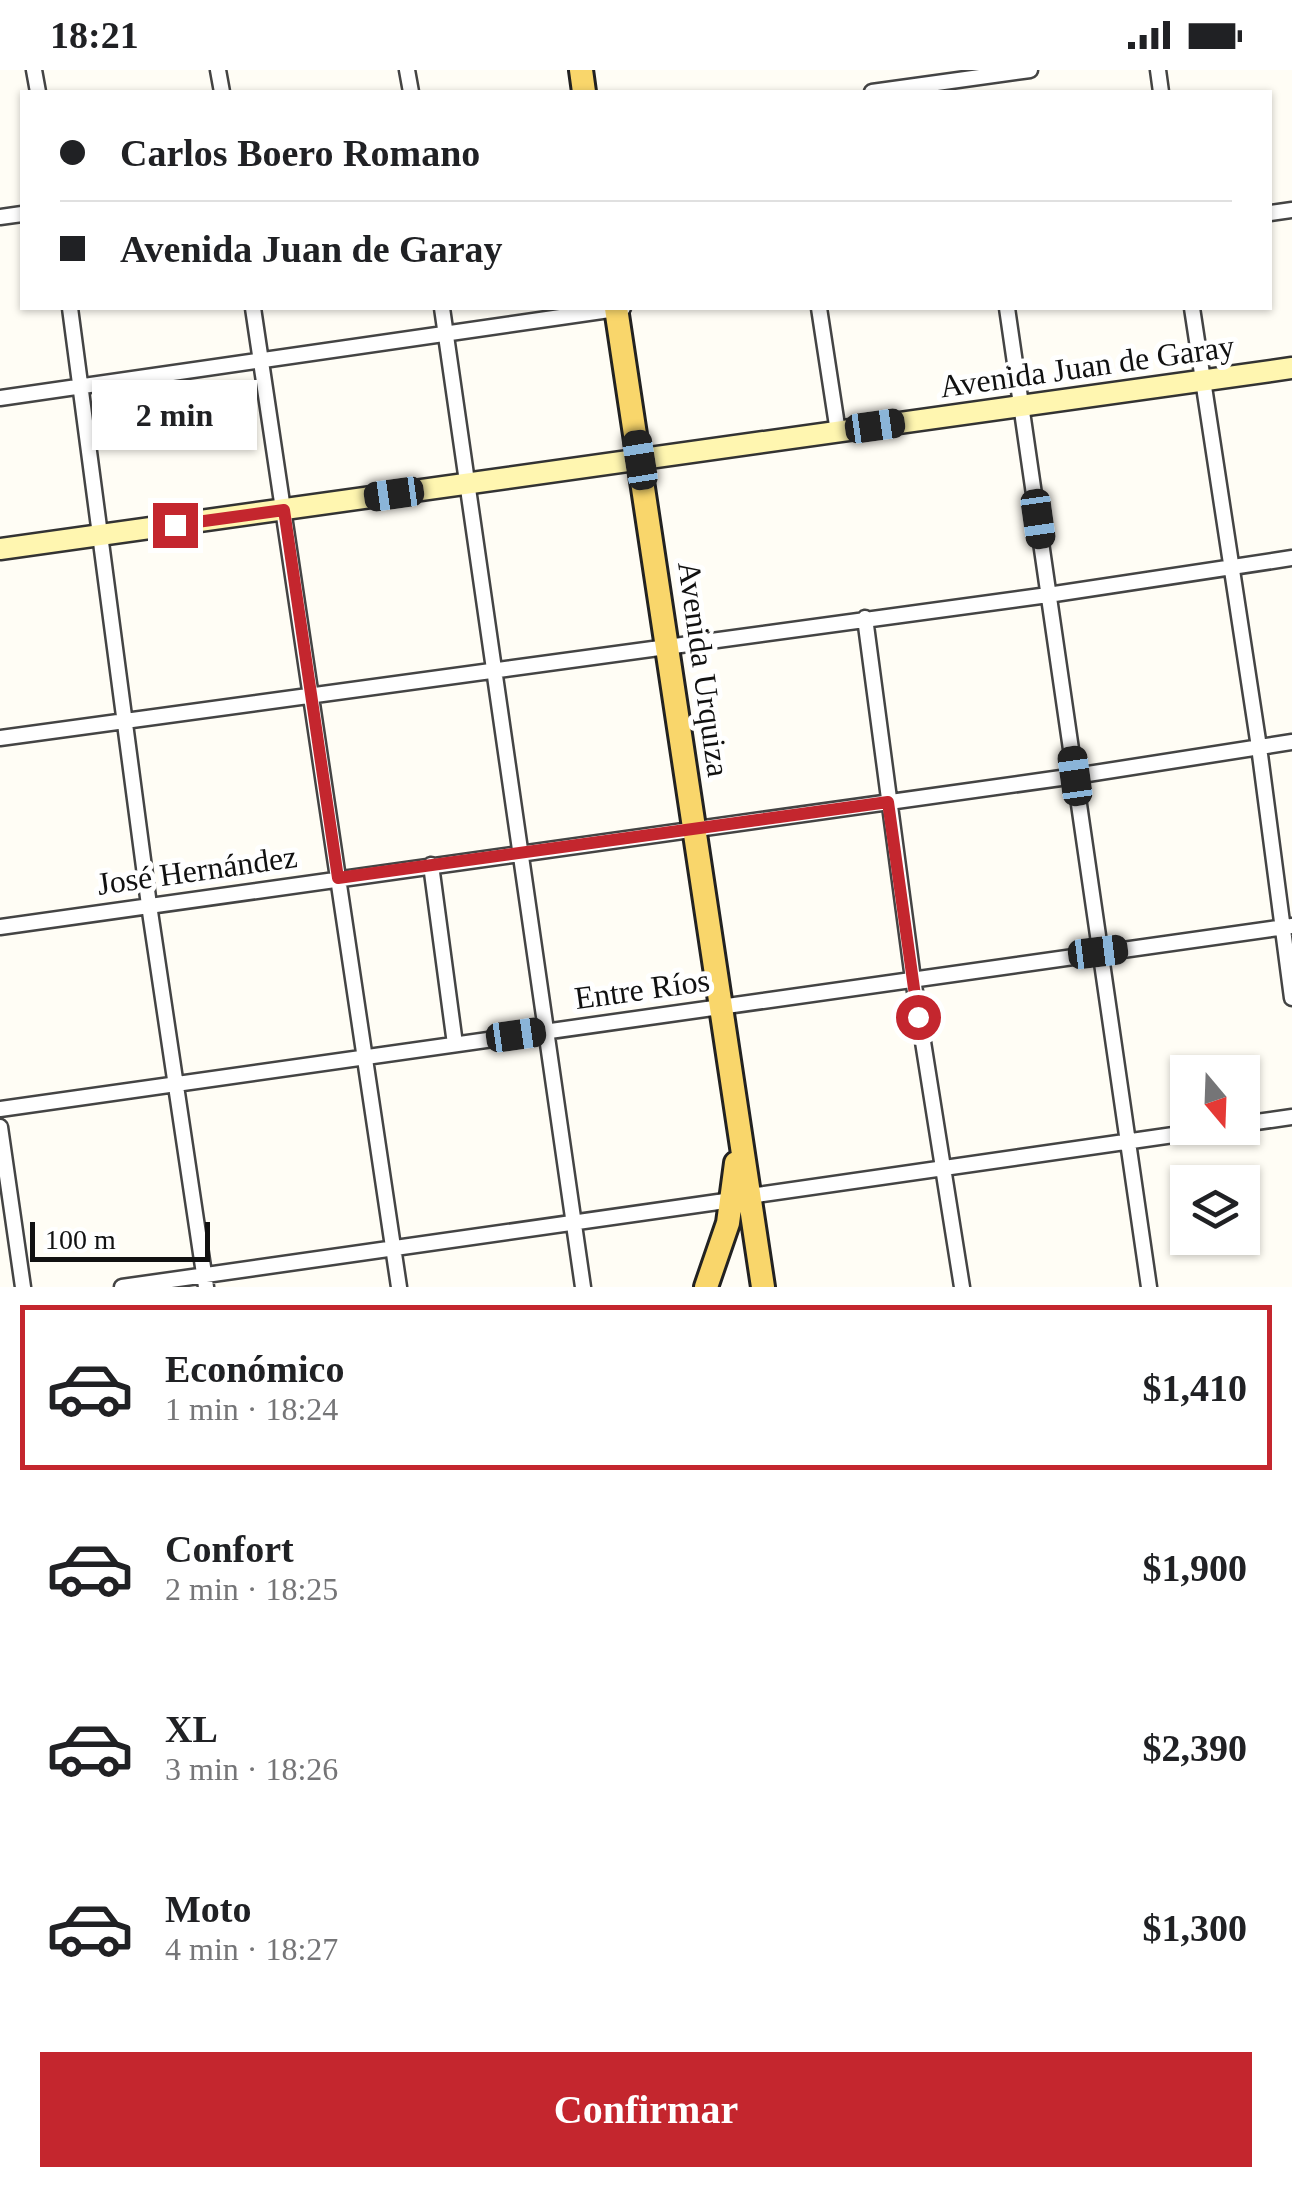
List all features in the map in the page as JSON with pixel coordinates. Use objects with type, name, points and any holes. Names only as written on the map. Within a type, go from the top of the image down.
[{"type":"main road","name":"Avenida Urquiza","points":[[618,310],[734,1100],[741,1198],[763,1287]]},
{"type":"main road","name":"Avenida Urquiza","points":[[706,1287],[741,1198]]},
{"type":"street","points":[[905,90],[971,86],[1030,70]]},
{"type":"street","points":[[70,310],[149,905],[205,1281]]},
{"type":"street","points":[[254,310],[399,1287]]},
{"type":"street","points":[[442,310],[583,1287]]},
{"type":"street","points":[[0,398],[604,310]]},
{"type":"street","points":[[820,310],[838,432]]},
{"type":"street","points":[[1006,310],[1148,1287]]},
{"type":"street","points":[[1192,310],[1287,927],[1292,998]]},
{"type":"street","name":"Avenida Juan de Garay","points":[[0,550],[1292,368]]},
{"type":"street","points":[[0,738],[1292,558]]},
{"type":"street","points":[[865,618],[913,979],[962,1287]]},
{"type":"street","name":"José Hernández","points":[[0,926],[1075,776],[1292,742]]},
{"type":"street","points":[[430,865],[455,1044]]},
{"type":"street","name":"Entre Ríos","points":[[0,1108],[1287,927]]},
{"type":"street","points":[[1260,1121],[1292,1117]]},
{"type":"street","points":[[0,1127],[23,1287]]},
{"type":"street","points":[[122,1287],[205,1281],[393,1248],[1170,1135]]},
{"type":"route","points":[[175,525],[284,510],[338,878],[888,802],[918,1017]]}]
